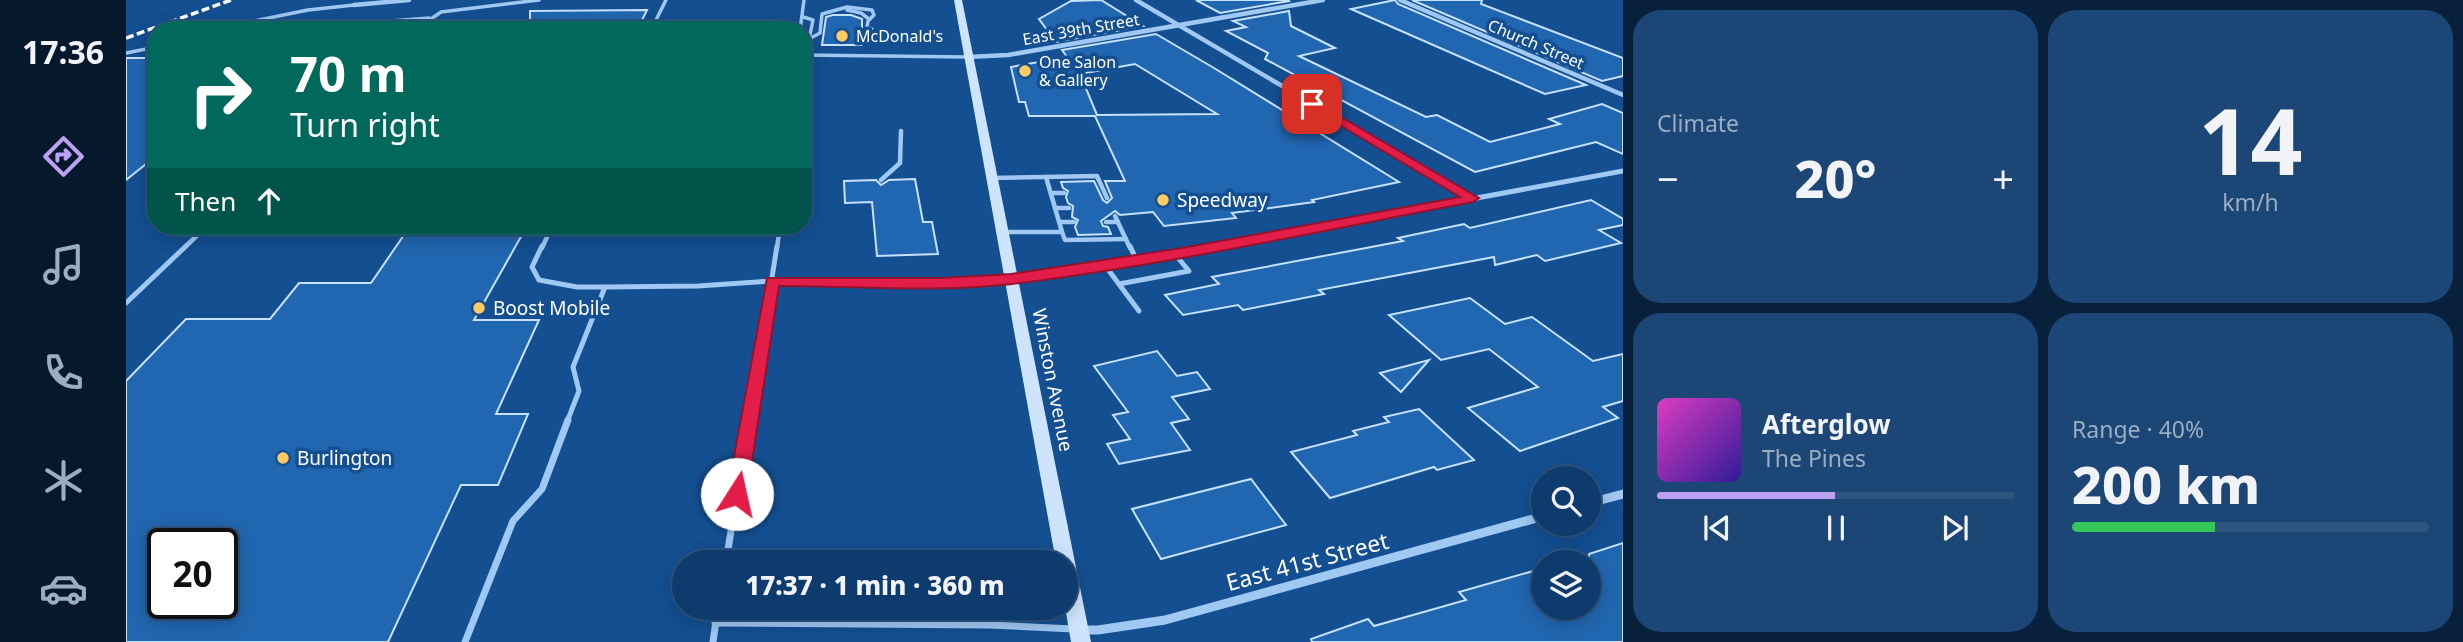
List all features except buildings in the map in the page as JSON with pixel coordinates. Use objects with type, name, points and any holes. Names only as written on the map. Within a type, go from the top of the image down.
[{"type":"main road","name":"Winston Avenue","points":[[958,0],[1063,550]]},
{"type":"street","points":[[354,5],[409,0]]},
{"type":"street","points":[[1136,0],[1473,198]]},
{"type":"street","name":"East 39th Street","points":[[967,57],[1008,55],[1323,0]]},
{"type":"street","name":"Church Street","points":[[1401,0],[1623,95]]},
{"type":"street","points":[[1011,279],[1174,253],[1623,171]]},
{"type":"street","points":[[1601,500],[1623,494]]},
{"type":"street","name":"East 41st Street","points":[[1079,636],[1098,630],[1166,620],[1531,520]]},
{"type":"lane","points":[[426,21],[441,12],[538,0]]},
{"type":"lane","points":[[656,21],[666,0]]},
{"type":"lane","points":[[802,21],[804,0]]},
{"type":"lane","points":[[254,21],[307,10],[354,5]]},
{"type":"lane","points":[[812,37],[820,33],[822,14],[828,11],[866,7],[874,13],[867,27],[872,29]]},
{"type":"lane","points":[[307,10],[310,21]]},
{"type":"lane","points":[[828,11],[854,11],[869,19]]},
{"type":"lane","points":[[803,17],[813,20],[812,25]]},
{"type":"lane","points":[[390,21],[429,18]]},
{"type":"lane","points":[[126,53],[147,49]]},
{"type":"lane","points":[[812,54],[967,57]]},
{"type":"lane","points":[[881,180],[900,163],[901,131]]},
{"type":"lane","points":[[992,178],[1097,176],[1106,195],[1094,192]]},
{"type":"lane","points":[[1046,177],[1065,240],[1126,240]]},
{"type":"lane","points":[[1051,193],[1064,193]]},
{"type":"lane","points":[[1055,208],[1069,208]]},
{"type":"lane","points":[[1106,222],[1116,219],[1136,259]]},
{"type":"lane","points":[[1059,222],[1074,222]]},
{"type":"lane","points":[[1002,232],[1062,232]]},
{"type":"lane","points":[[126,303],[198,235]]},
{"type":"lane","points":[[548,235],[532,267],[539,280],[577,287],[698,286],[772,281],[904,283],[1011,279]]},
{"type":"lane","points":[[728,550],[778,235]]},
{"type":"lane","points":[[1119,284],[1189,271],[1174,253]]},
{"type":"lane","points":[[1104,264],[1139,311]]},
{"type":"lane","points":[[465,642],[513,520],[542,489],[579,391],[573,368],[605,287]]},
{"type":"lane","points":[[713,642],[716,620]]},
{"type":"lane","points":[[715,623],[990,625],[1079,636]]},
{"type":"railway","points":[[173,21],[231,0]]},
{"type":"railway","points":[[126,38],[147,30]]},
{"type":"place","name":"McDonald's","points":[[842,36]]},
{"type":"place","name":"One Salon & Gallery","points":[[1025,71]]},
{"type":"place","name":"Speedway","points":[[1163,200]]},
{"type":"place","name":"Boost Mobile","points":[[479,308]]},
{"type":"place","name":"Burlington","points":[[283,458]]},
{"type":"route","points":[[737,494],[772,281],[892,283],[1011,279],[1182,252],[1473,198],[1312,104]]}]
